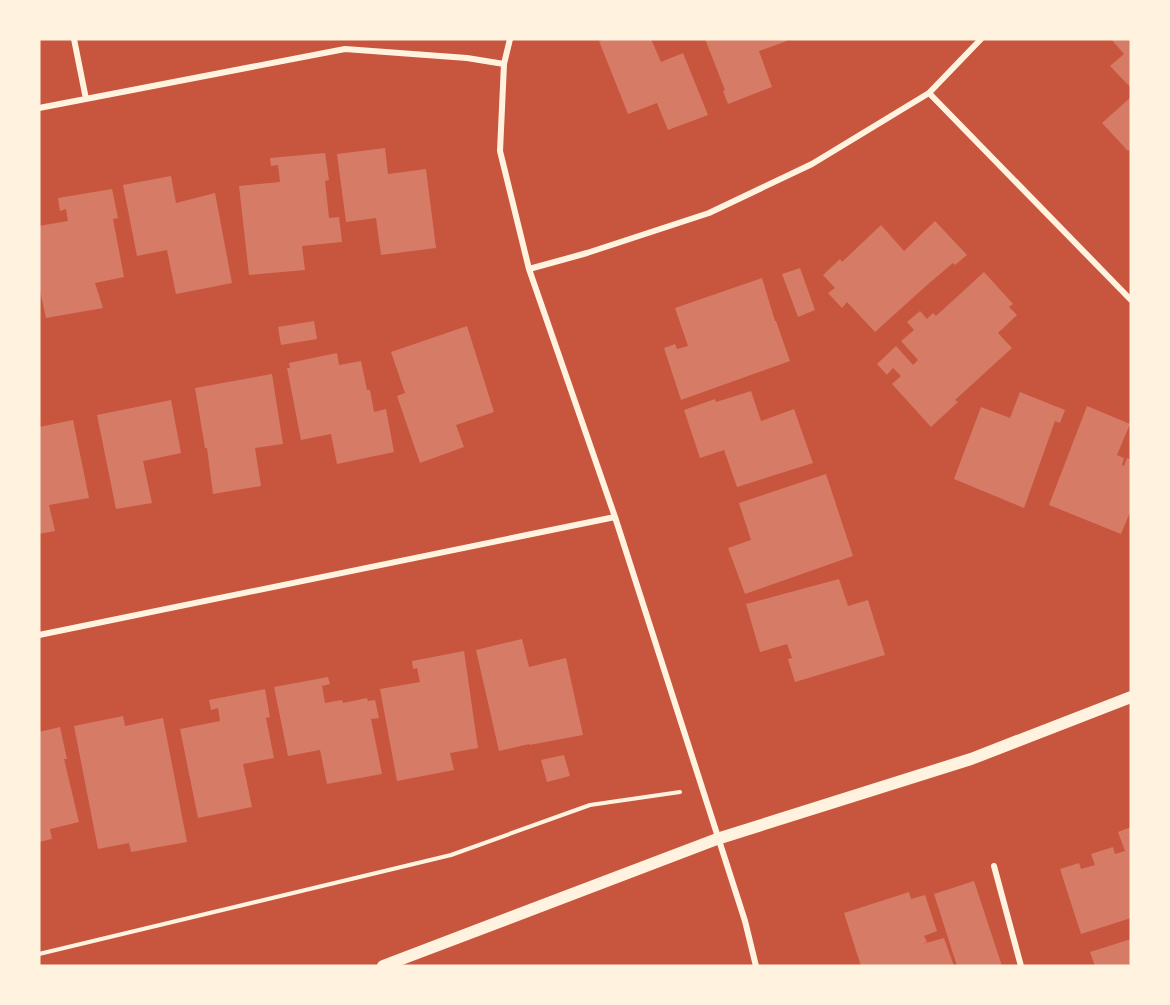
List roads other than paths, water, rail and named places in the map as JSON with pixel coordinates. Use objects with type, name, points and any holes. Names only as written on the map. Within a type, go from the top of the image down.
[{"type":"main road","points":[[383,966],[717,839],[971,759],[1131,697]]},
{"type":"street","points":[[74,39],[86,99]]},
{"type":"street","points":[[510,39],[504,64],[500,151],[529,269],[615,516],[745,921],[756,966]]},
{"type":"street","points":[[529,269],[587,253],[709,213],[812,164],[928,93],[981,39]]},
{"type":"street","points":[[39,108],[345,50],[467,58],[504,64]]},
{"type":"street","points":[[928,93],[1131,300]]},
{"type":"street","points":[[39,635],[615,516]]},
{"type":"street","points":[[994,866],[1021,966]]}]
